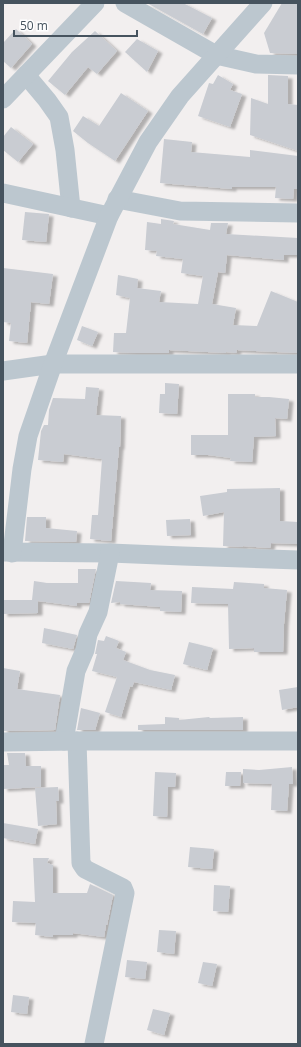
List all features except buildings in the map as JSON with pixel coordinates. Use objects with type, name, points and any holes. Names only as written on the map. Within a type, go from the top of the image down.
[{"type":"street","points":[[3,99],[94,3]]},
{"type":"street","points":[[125,3],[216,55],[256,64],[298,65]]},
{"type":"street","points":[[263,3],[180,96],[148,142],[109,216],[53,364],[27,443],[8,553],[110,553],[298,560]]},
{"type":"street","points":[[26,75],[59,117],[65,150],[71,208]]},
{"type":"street","points":[[3,193],[109,216]]},
{"type":"street","points":[[117,200],[180,211],[298,213]]},
{"type":"street","points":[[3,370],[53,364],[298,364]]},
{"type":"street","points":[[94,1044],[125,893],[123,888],[85,868],[81,862],[70,741],[76,671],[85,650],[88,634],[98,612],[110,553]]},
{"type":"street","points":[[3,742],[298,741]]}]
